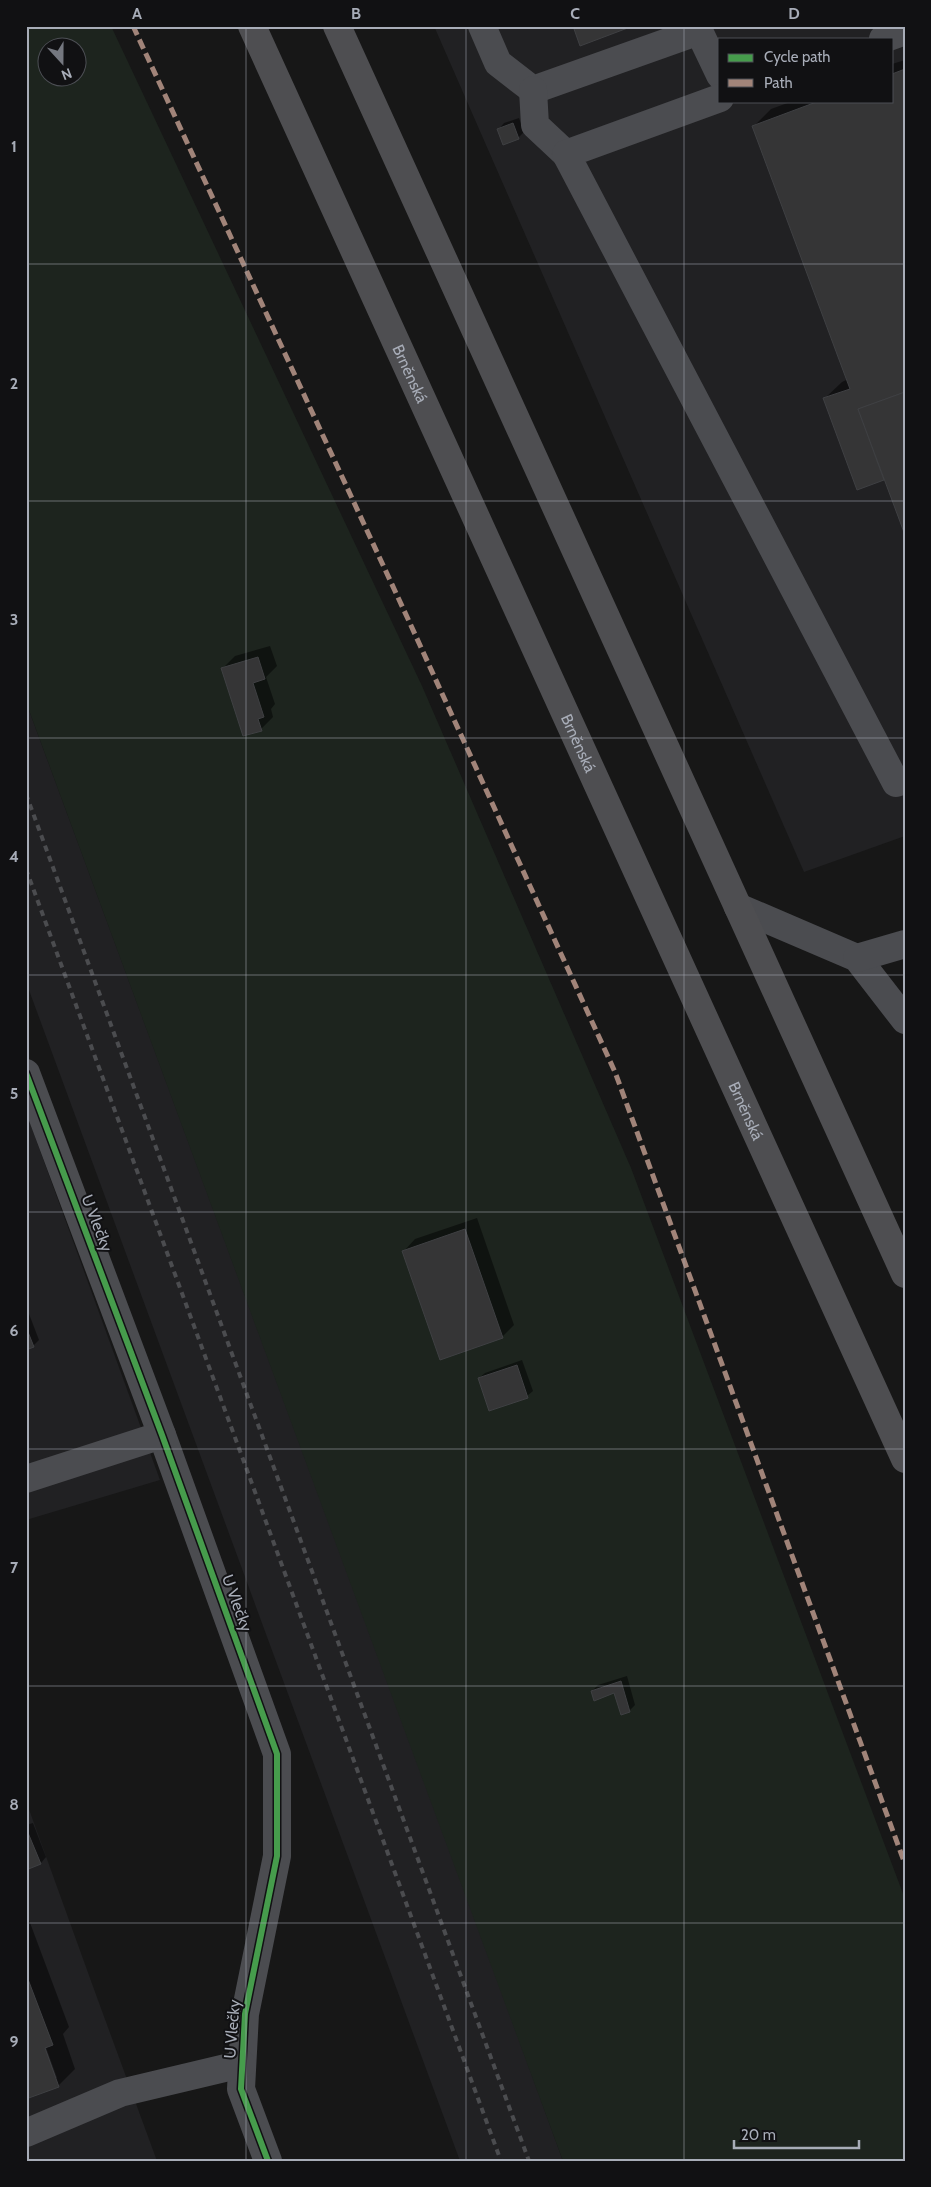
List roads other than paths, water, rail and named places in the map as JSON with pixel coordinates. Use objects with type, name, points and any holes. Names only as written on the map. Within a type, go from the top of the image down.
[{"type":"highway","name":"Brněnská","points":[[252,26],[905,1459]]},
{"type":"highway","points":[[338,26],[905,1274]]},
{"type":"street","points":[[482,26],[498,63],[533,90],[536,125],[566,154],[896,783],[905,780]]},
{"type":"street","points":[[533,90],[699,31],[718,71]]},
{"type":"street","points":[[886,38],[905,31]]},
{"type":"street","points":[[566,154],[718,99]]},
{"type":"street","points":[[738,907],[857,958],[905,1020]]},
{"type":"street","points":[[857,958],[905,944]]},
{"type":"street","name":"U Vlečky","points":[[26,1073],[162,1435],[277,1754],[277,1856],[245,2014],[242,2064],[242,2089],[268,2161]]},
{"type":"street","points":[[26,1479],[162,1435]]},
{"type":"street","points":[[26,2133],[120,2093],[242,2064]]},
{"type":"railway","points":[[26,794],[529,2161]]},
{"type":"railway","points":[[26,869],[501,2161]]}]
